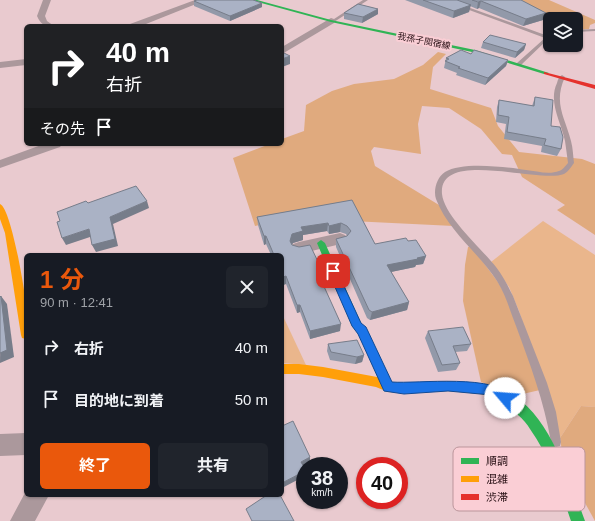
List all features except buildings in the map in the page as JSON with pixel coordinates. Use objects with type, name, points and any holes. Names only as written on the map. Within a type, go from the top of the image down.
[{"type":"main road","name":"我孫子関宿線","points":[[252,0],[332,21],[473,51],[595,86]]},
{"type":"main road","points":[[0,207],[9,233],[24,323]]},
{"type":"main road","points":[[321,243],[357,326],[362,330],[388,387]]},
{"type":"main road","points":[[284,369],[324,372],[377,382],[388,387],[404,388],[448,386],[492,390],[518,406],[541,434],[548,447]]},
{"type":"main road","points":[[574,511],[578,521]]},
{"type":"street","points":[[47,0],[41,16],[47,24]]},
{"type":"street","points":[[138,24],[202,0]]},
{"type":"street","points":[[284,50],[332,21]]},
{"type":"street","points":[[0,65],[24,62]]},
{"type":"street","points":[[0,164],[50,146]]},
{"type":"street","points":[[299,248],[340,239]]},
{"type":"street","points":[[0,445],[24,444]]},
{"type":"street","points":[[22,521],[36,497]]},
{"type":"lane","points":[[332,21],[366,0]]},
{"type":"lane","points":[[444,0],[543,35]]},
{"type":"lane","points":[[583,31],[595,30]]},
{"type":"lane","points":[[519,64],[543,42]]},
{"type":"lane","points":[[557,447],[554,423],[537,370],[509,296],[500,279],[447,213],[439,197],[439,187],[444,176],[450,171],[466,168],[519,170],[546,174],[555,174],[565,171],[571,163],[568,142],[558,114],[555,98],[556,89],[562,77]]},
{"type":"shaded area","points":[[504,0],[549,0],[577,12],[543,12],[543,15],[527,5]]},
{"type":"shaded area","points":[[583,15],[595,20],[595,23],[590,25],[589,29],[583,29]]},
{"type":"shaded area","points":[[438,52],[446,54],[433,67],[430,89],[491,108],[498,126],[519,152],[582,159],[595,164],[595,235],[557,210],[565,205],[522,177],[512,155],[502,154],[481,129],[449,108],[422,106],[418,124],[421,154],[374,147],[371,151],[375,166],[439,205],[454,226],[289,218],[255,226],[233,158],[265,146],[284,146],[284,138],[304,131],[306,105],[332,91],[354,84],[394,79],[423,65]]},
{"type":"shaded area","points":[[543,221],[595,255],[595,407],[581,406],[560,438],[519,311],[509,287],[491,262]]},
{"type":"shaded area","points":[[471,246],[498,282],[505,294],[540,390],[514,396],[481,382],[463,301],[465,265],[468,247]]},
{"type":"shaded area","points":[[284,318],[306,365],[284,363]]},
{"type":"shaded area","points":[[581,406],[595,407],[595,521],[585,503],[585,447],[561,447],[560,438]]},
{"type":"traffic: fast","points":[[252,0],[331,21],[473,51],[546,73]]},
{"type":"traffic: fast","points":[[321,243],[357,326],[362,330],[388,387]]},
{"type":"traffic: fast","points":[[509,400],[522,410],[534,423],[548,447]]},
{"type":"traffic: fast","points":[[574,511],[578,521]]},
{"type":"traffic: slow","points":[[0,207],[9,233],[24,323]]},
{"type":"traffic: slow","points":[[284,369],[323,372],[377,382],[388,387],[404,388],[448,386],[492,390],[509,400]]},
{"type":"traffic: jam","points":[[546,73],[595,87]]},
{"type":"route","points":[[333,271],[357,326],[362,330],[388,387],[404,388],[448,386],[492,390],[505,398]]}]
